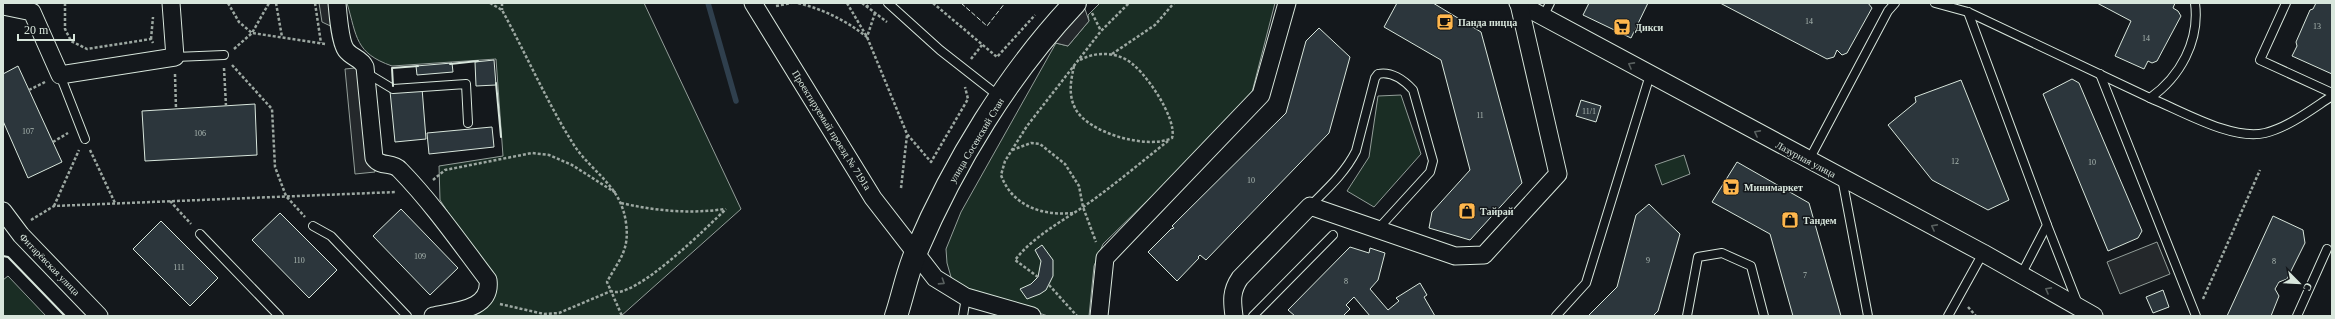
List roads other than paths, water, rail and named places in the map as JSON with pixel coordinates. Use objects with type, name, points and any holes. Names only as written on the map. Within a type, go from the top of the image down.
[{"type":"street","points":[[3,6],[35,8],[60,75],[175,58],[171,3]]},
{"type":"street","points":[[337,3],[344,46],[349,53],[361,60],[366,72],[374,158],[380,164],[397,167],[420,192],[488,280],[489,290],[485,298],[473,306],[433,316]]},
{"type":"street","name":"Проектируемый проезд № 7191а","points":[[753,3],[873,198],[935,278],[966,297],[1032,316]]},
{"type":"street","points":[[1099,316],[1104,261],[1107,256],[1261,95],[1287,3]]},
{"type":"street","points":[[1234,316],[1232,298],[1234,287],[1240,278],[1310,206],[1455,256],[1484,255],[1558,174],[1519,3]]},
{"type":"street","name":"Лазурная улица","points":[[1519,3],[1546,10],[1650,76],[1983,253],[2087,312]]},
{"type":"street","name":"улица Сосенский Стан","points":[[896,316],[916,253],[963,158],[1000,98],[1047,35],[1082,5]]},
{"type":"street","name":"Фитарёвская улица","points":[[3,211],[21,235],[99,316]]},
{"type":"lane","points":[[888,3],[940,50],[1000,98]]},
{"type":"lane","points":[[1808,160],[1888,11],[1895,3]]},
{"type":"lane","points":[[1935,3],[1968,12],[2150,98],[2224,129],[2252,134],[2274,130],[2332,96]]},
{"type":"lane","points":[[2150,98],[2166,86],[2179,70],[2191,44],[2197,18],[2195,3]]},
{"type":"lane","points":[[2286,3],[2260,60],[2332,93]]},
{"type":"lane","points":[[1968,12],[2047,225],[2087,312]]},
{"type":"lane","points":[[175,58],[224,56]]},
{"type":"lane","points":[[366,72],[393,89],[466,84],[468,124]]},
{"type":"lane","points":[[1310,206],[1345,171],[1356,151],[1375,78],[1378,74],[1390,73],[1407,84],[1413,90],[1433,161],[1433,167],[1378,229]]},
{"type":"lane","points":[[2100,74],[2196,316]]},
{"type":"lane","points":[[60,75],[85,139]]},
{"type":"lane","points":[[1556,316],[1586,283],[1650,76]]},
{"type":"lane","points":[[1842,178],[1868,316]]},
{"type":"lane","points":[[2022,275],[2047,225]]},
{"type":"lane","points":[[313,226],[330,236],[407,316]]},
{"type":"lane","points":[[200,234],[279,316]]},
{"type":"lane","points":[[1253,316],[1333,235]]},
{"type":"lane","points":[[2297,316],[2327,249]]},
{"type":"lane","points":[[1687,316],[1698,257],[1722,253],[1751,266],[1764,316]]},
{"type":"lane","points":[[1948,316],[1983,253]]},
{"type":"lane","points":[[963,316],[966,297]]},
{"type":"waterway","points":[[708,3],[736,101]]},
{"type":"place","name":"Панда пицца","points":[[1445,22]]},
{"type":"place","name":"Дикси","points":[[1622,27]]},
{"type":"place","name":"Минимаркет","points":[[1731,187]]},
{"type":"place","name":"Тайрай","points":[[1467,211]]},
{"type":"place","name":"Тандем","points":[[1790,220]]}]
